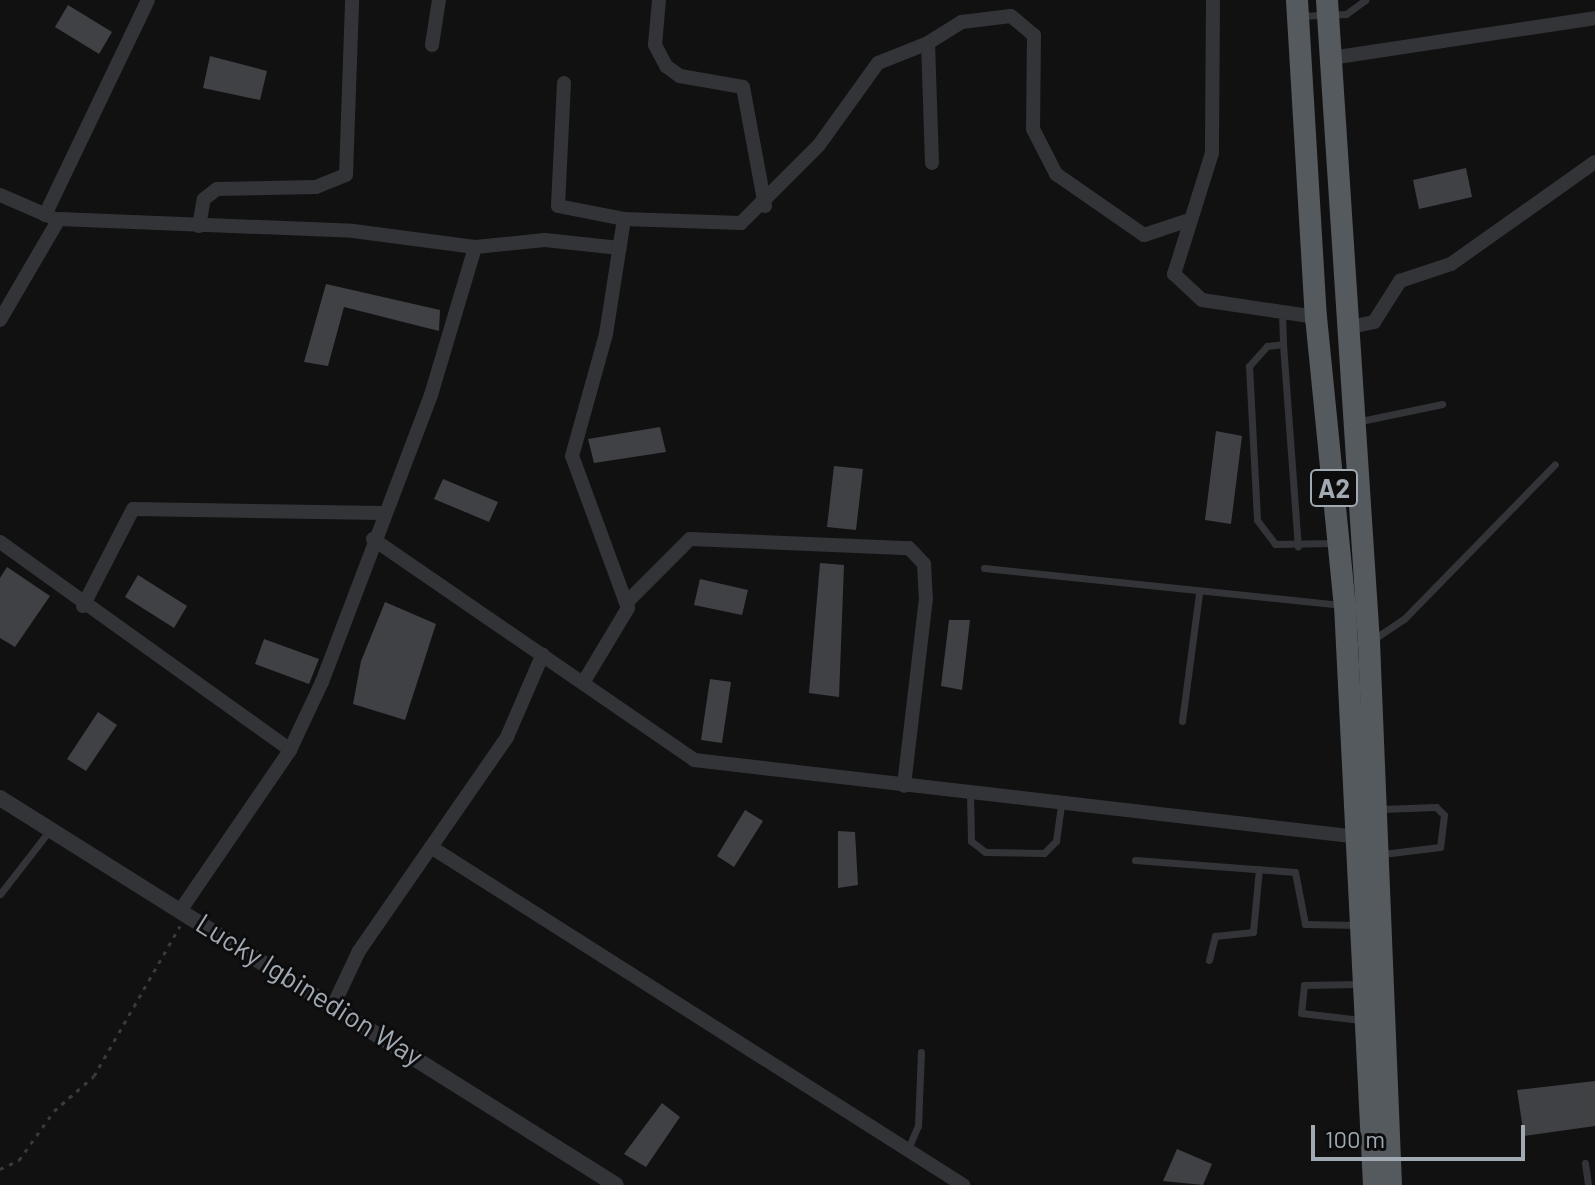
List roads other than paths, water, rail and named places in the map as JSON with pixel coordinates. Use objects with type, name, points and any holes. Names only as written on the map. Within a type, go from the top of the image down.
[{"type":"highway","name":"A2","points":[[1298,8],[1316,317],[1345,605],[1363,925],[1372,978],[1391,1185]]},
{"type":"highway","name":"A2","points":[[1328,8],[1380,855],[1372,978],[1366,1020],[1374,1185]]},
{"type":"street","points":[[0,320],[52,217],[148,0]]},
{"type":"street","points":[[199,226],[204,199],[217,189],[316,187],[346,175],[352,0]]},
{"type":"street","points":[[432,45],[439,0]]},
{"type":"street","points":[[659,0],[655,45],[666,66],[680,76],[743,87],[765,206]]},
{"type":"street","points":[[1213,0],[1212,153],[1208,181],[1186,221],[1174,274],[1187,291],[1282,313],[1316,317]]},
{"type":"street","points":[[564,83],[556,201],[624,219],[741,223],[765,206],[878,63],[928,43],[962,22],[1011,16],[1029,27],[1037,47],[1033,129],[1056,174],[1144,235],[1186,221]]},
{"type":"street","points":[[1331,58],[1595,18]]},
{"type":"street","points":[[928,43],[932,163]]},
{"type":"street","points":[[1346,328],[1374,322],[1400,281],[1451,264],[1595,162]]},
{"type":"street","points":[[0,195],[52,217],[353,231],[475,247],[545,240],[620,248]]},
{"type":"street","points":[[624,219],[572,456],[627,602]]},
{"type":"street","points":[[185,910],[290,750],[431,395],[475,247]]},
{"type":"street","points":[[83,606],[133,509],[382,513]]},
{"type":"street","points":[[373,539],[694,760],[1358,837]]},
{"type":"street","points":[[583,683],[627,602],[690,539],[909,548],[924,564],[926,598],[904,786]]},
{"type":"street","points":[[0,542],[83,606],[290,750]]},
{"type":"street","points":[[333,1006],[359,951],[434,849],[507,737],[543,654]]},
{"type":"street","name":"Lucky Igbinedion Way","points":[[0,798],[185,910],[616,1185]]},
{"type":"street","points":[[434,849],[963,1185]]},
{"type":"lane","points":[[1298,8],[1328,8],[1365,0]]},
{"type":"lane","points":[[1282,313],[1298,546]]},
{"type":"lane","points":[[1283,344],[1267,346],[1249,366],[1254,504],[1264,537],[1298,546],[1340,542]]},
{"type":"lane","points":[[1354,423],[1442,404]]},
{"type":"lane","points":[[1369,642],[1404,619],[1555,464]]},
{"type":"lane","points":[[984,568],[1199,593],[1345,605]]},
{"type":"lane","points":[[1182,721],[1199,593]]},
{"type":"lane","points":[[970,793],[971,841],[985,852],[1044,853],[1056,841],[1061,804]]},
{"type":"lane","points":[[1378,809],[1436,807],[1444,815],[1440,847],[1380,855]]},
{"type":"lane","points":[[0,894],[50,829]]},
{"type":"lane","points":[[1135,860],[1299,873],[1305,924],[1363,925]]},
{"type":"lane","points":[[1209,960],[1215,936],[1253,932],[1259,869]]},
{"type":"lane","points":[[1366,1020],[1303,1016],[1300,1001],[1307,983],[1372,978]]},
{"type":"lane","points":[[908,1149],[918,1126],[921,1052]]},
{"type":"lane","points":[[1585,1163],[1588,1185]]}]
